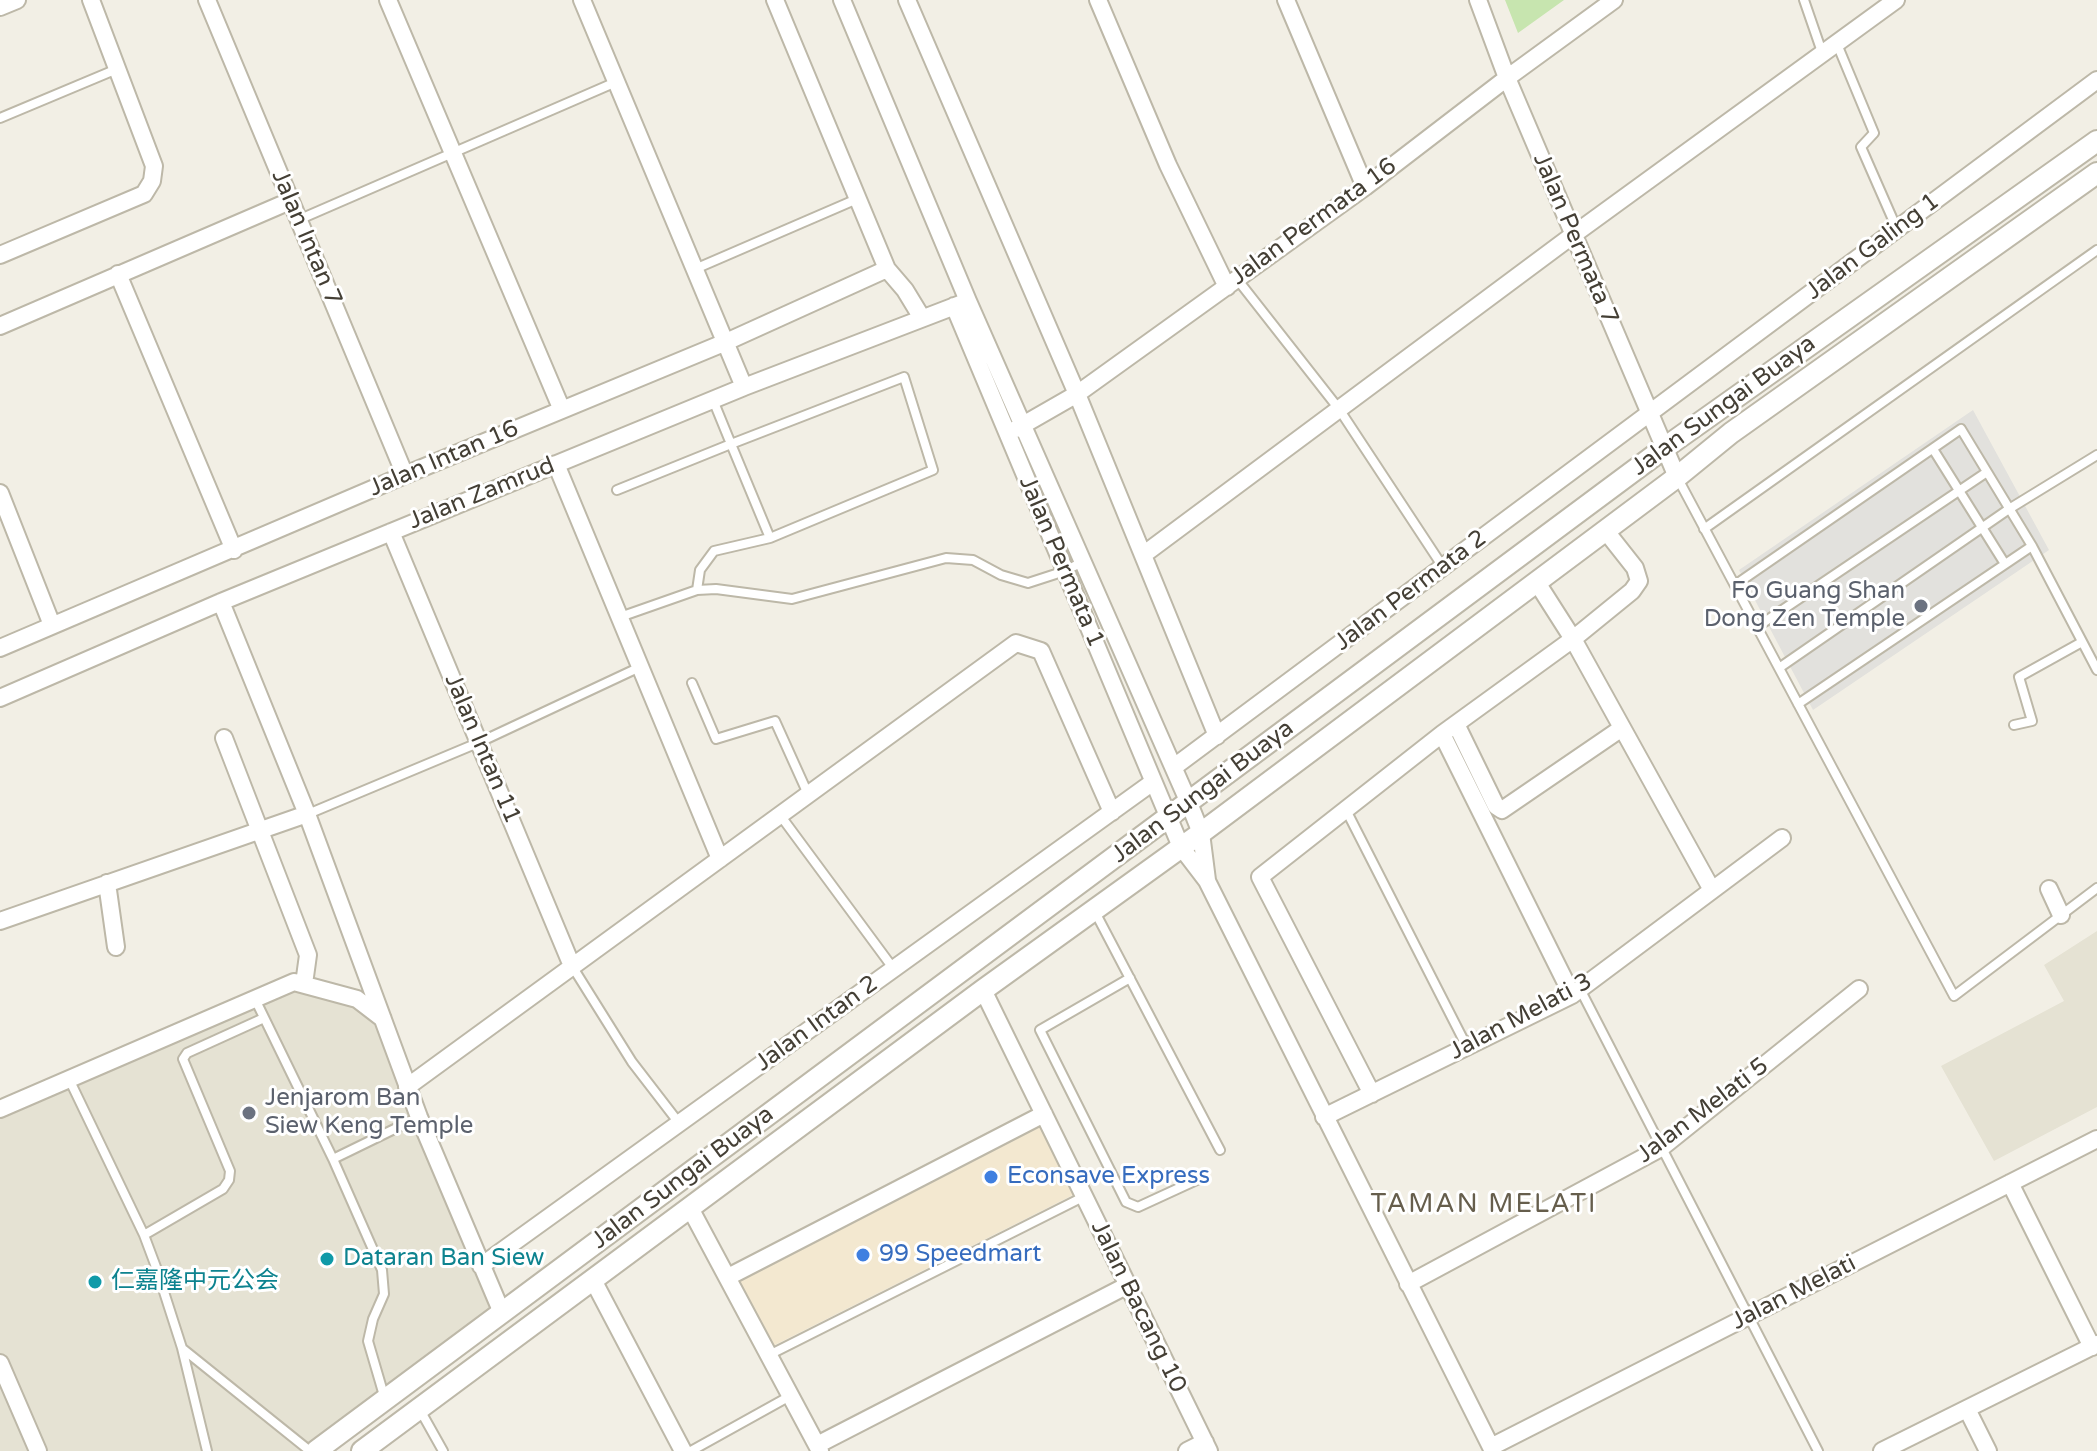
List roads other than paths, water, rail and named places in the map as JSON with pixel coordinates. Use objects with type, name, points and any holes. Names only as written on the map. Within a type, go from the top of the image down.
[{"type":"street","points":[[0,7],[17,0]]},
{"type":"street","points":[[0,255],[144,194],[152,181],[154,166],[91,0]]},
{"type":"street","name":"Jalan Intan 7","points":[[207,0],[405,475]]},
{"type":"street","points":[[388,0],[562,410]]},
{"type":"street","points":[[582,0],[744,387]]},
{"type":"street","points":[[775,0],[887,269],[905,290],[922,318]]},
{"type":"street","points":[[842,0],[961,303]]},
{"type":"street","points":[[907,0],[1077,394],[1217,736]]},
{"type":"street","points":[[1098,0],[1168,165],[1232,283]]},
{"type":"street","points":[[1286,0],[1365,187]]},
{"type":"street","name":"Jalan Permata 7","points":[[1478,0],[1507,78],[1677,477]]},
{"type":"street","name":"Jalan Permata 16","points":[[1007,433],[1077,394],[1365,187],[1614,0]]},
{"type":"street","points":[[1143,555],[1573,235],[1896,0]]},
{"type":"street","name":"Jalan Galing 1","points":[[1649,414],[2097,80]]},
{"type":"street","name":"Jalan Sungai Buaya","points":[[313,1451],[1663,449],[2097,141]]},
{"type":"street","name":"Jalan Sungai Buaya","points":[[364,1450],[983,990],[1201,833],[1677,477],[1731,433],[2097,173]]},
{"type":"street","points":[[0,326],[290,201]]},
{"type":"street","name":"Jalan Intan 16","points":[[0,648],[726,342],[887,269]]},
{"type":"street","points":[[118,274],[234,550]]},
{"type":"street","name":"Jalan Zamrud","points":[[0,698],[221,602],[556,464],[961,303]]},
{"type":"street","name":"Jalan Permata 1","points":[[961,303],[1023,426],[1189,803]]},
{"type":"street","name":"Jalan Permata 1","points":[[961,303],[1007,433],[1169,818]]},
{"type":"street","name":"Jalan Permata 2","points":[[1174,767],[1649,414]]},
{"type":"street","points":[[556,464],[720,859]]},
{"type":"street","points":[[0,493],[52,625]]},
{"type":"street","points":[[1372,1094],[1260,877],[1632,591],[1639,581],[1635,568],[1605,530]]},
{"type":"street","name":"Jalan Intan 11","points":[[391,532],[572,966]]},
{"type":"street","points":[[1536,581],[1573,639],[1712,890]]},
{"type":"street","points":[[221,602],[307,814],[407,1087],[502,1313]]},
{"type":"street","points":[[407,1087],[1016,643],[1041,651],[1112,812]]},
{"type":"street","points":[[1449,729],[1496,806],[1502,810],[1622,728]]},
{"type":"street","points":[[1449,729],[1576,992]]},
{"type":"street","points":[[224,738],[308,955],[304,984]]},
{"type":"street","name":"Jalan Intan 2","points":[[481,1266],[1153,782]]},
{"type":"street","name":"Jalan Melati","points":[[1189,803],[1201,833],[1207,881]]},
{"type":"street","points":[[0,921],[307,814]]},
{"type":"street","name":"Jalan Melati","points":[[1169,818],[1181,847],[1207,881],[1492,1449],[2097,1139]]},
{"type":"street","name":"Jalan Melati 3","points":[[1324,1117],[1576,992],[1782,838]]},
{"type":"street","points":[[107,883],[116,947]]},
{"type":"street","points":[[2049,889],[2061,915]]},
{"type":"street","points":[[0,1109],[294,982],[357,999],[383,1019]]},
{"type":"street","name":"Jalan Melati 5","points":[[1408,1284],[1661,1148],[1859,989]]},
{"type":"street","name":"Jalan Bacang 10","points":[[983,990],[1207,1446]]},
{"type":"street","points":[[728,1277],[1044,1114]]},
{"type":"street","points":[[1882,1451],[2095,1346],[2010,1183]]},
{"type":"street","points":[[690,1208],[818,1448],[1128,1285]]},
{"type":"street","points":[[593,1280],[683,1451]]},
{"type":"street","points":[[0,1363],[38,1451]]},
{"type":"street","points":[[1967,1409],[1988,1451]]},
{"type":"street","points":[[1187,1451],[1207,1446]]},
{"type":"lane","points":[[1804,0],[1823,55]]},
{"type":"lane","points":[[1837,44],[1874,133],[1861,147],[1897,229]]},
{"type":"lane","points":[[0,118],[117,69]]},
{"type":"lane","points":[[298,220],[617,82]]},
{"type":"lane","points":[[695,269],[858,199]]},
{"type":"lane","points":[[1704,529],[2097,250]]},
{"type":"lane","points":[[1232,283],[1339,409],[1443,567]]},
{"type":"lane","points":[[617,490],[904,377],[933,470],[770,538],[714,551],[700,570],[697,590]]},
{"type":"lane","points":[[712,400],[770,538]]},
{"type":"lane","points":[[1735,585],[1961,429],[2032,546],[2097,670]]},
{"type":"lane","points":[[1933,449],[2005,564]]},
{"type":"lane","points":[[1779,668],[2009,509],[2097,455]]},
{"type":"lane","points":[[1757,627],[1987,472]]},
{"type":"lane","points":[[1677,477],[1954,996],[2097,888]]},
{"type":"lane","points":[[1798,704],[2032,546]]},
{"type":"lane","points":[[620,617],[697,590],[716,589],[792,599],[946,558],[973,560],[1001,575],[1028,583],[1083,562]]},
{"type":"lane","points":[[2014,725],[2032,721],[2019,677],[2082,642]]},
{"type":"lane","points":[[307,814],[480,742],[640,667]]},
{"type":"lane","points":[[692,683],[716,739],[775,721],[808,795]]},
{"type":"lane","points":[[1345,810],[1467,1047]]},
{"type":"lane","points":[[780,815],[894,969]]},
{"type":"lane","points":[[1094,910],[1220,1150]]},
{"type":"lane","points":[[572,966],[618,1041],[679,1123]]},
{"type":"lane","points":[[1130,978],[1040,1030],[1126,1202],[1138,1207],[1201,1178]]},
{"type":"lane","points":[[1576,992],[1661,1148],[1818,1451]]},
{"type":"lane","points":[[255,999],[333,1159],[382,1270],[384,1294],[368,1341],[385,1400]]},
{"type":"lane","points":[[144,1235],[223,1189],[229,1180],[230,1171],[183,1059],[187,1053],[264,1018]]},
{"type":"lane","points":[[69,1079],[144,1235],[156,1267],[182,1348],[207,1451]]},
{"type":"lane","points":[[333,1159],[419,1117]]},
{"type":"lane","points":[[769,1355],[1084,1196]]},
{"type":"lane","points":[[182,1348],[313,1451]]},
{"type":"lane","points":[[691,1451],[791,1396]]},
{"type":"lane","points":[[419,1409],[443,1451]]},
{"type":"place","name":"Fo Guang Shan Dong Zen Temple","points":[[1921,606]]},
{"type":"place","name":"Jenjarom Ban Siew Keng Temple","points":[[249,1113]]},
{"type":"place","name":"Econsave Express","points":[[991,1177]]},
{"type":"place","name":"99 Speedmart","points":[[863,1255]]},
{"type":"place","name":"Dataran Ban Siew","points":[[327,1259]]},
{"type":"place","name":"仁嘉隆中元公会","points":[[95,1282]]},
{"type":"district","name":"TAMAN MELATI","points":[[1484,1205]]}]
